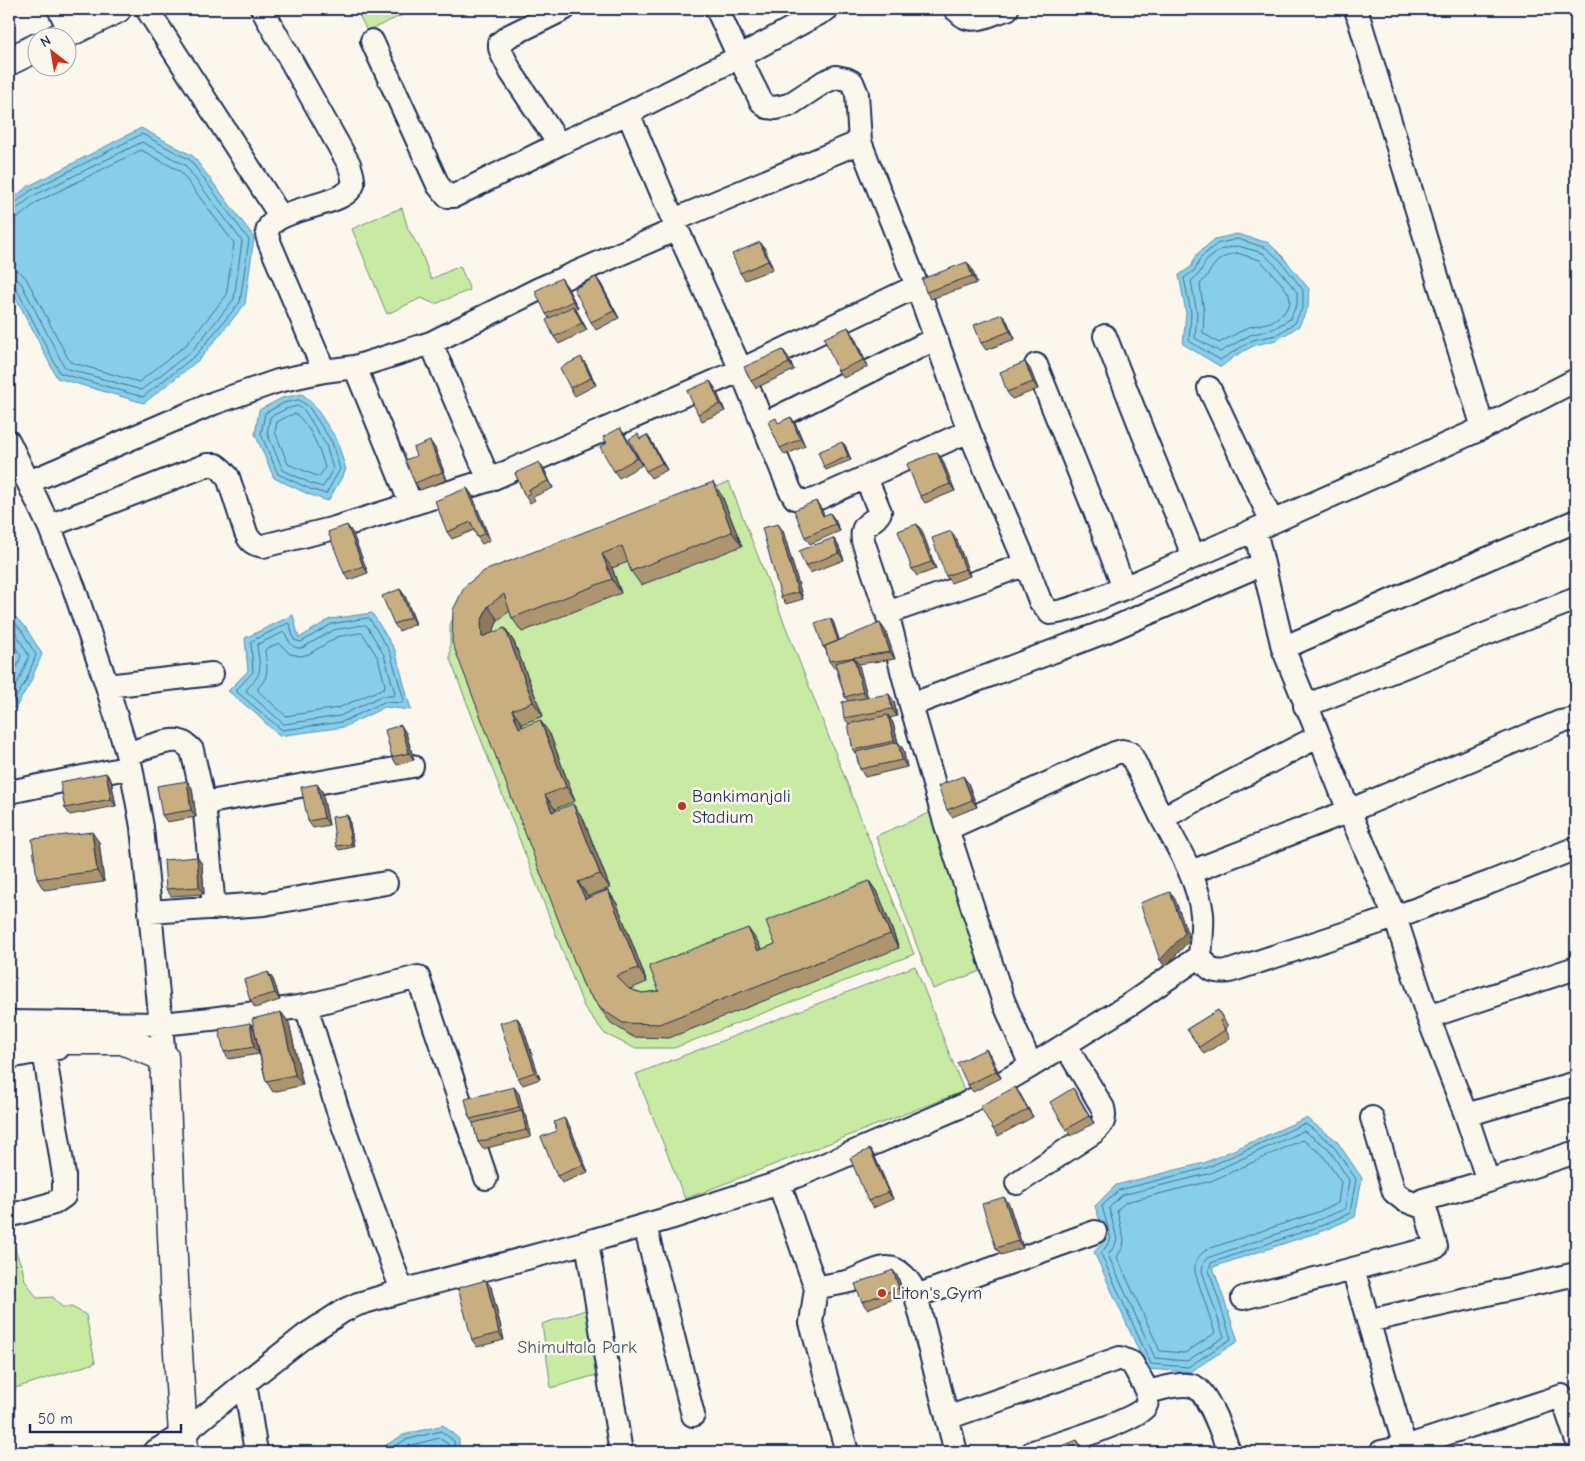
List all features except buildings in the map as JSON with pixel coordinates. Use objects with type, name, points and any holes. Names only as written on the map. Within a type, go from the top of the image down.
[{"type":"main road","points":[[62,26],[117,9]]},
{"type":"main road","points":[[9,61],[28,52]]},
{"type":"main road","points":[[9,1040],[122,1040],[164,1057],[174,1292],[184,1443]]},
{"type":"street","points":[[147,9],[281,217]]},
{"type":"street","points":[[262,9],[349,164],[352,175],[353,184],[349,190],[340,196],[281,217],[270,224],[267,230],[267,236],[324,371]]},
{"type":"street","points":[[559,144],[512,72],[500,48],[500,43],[509,36],[564,9]]},
{"type":"street","points":[[716,9],[761,101],[767,107],[776,108],[789,105],[824,82],[836,78],[846,78],[852,82],[857,94],[860,142],[917,286],[969,431],[1040,601],[1050,613],[1124,588],[1194,557],[1483,428],[1576,380]]},
{"type":"street","points":[[372,41],[438,185],[447,196],[454,196],[559,144],[628,113],[739,57],[827,9]]},
{"type":"street","points":[[956,9],[964,17],[970,18],[977,18],[1006,9]]},
{"type":"street","points":[[1356,9],[1483,428]]},
{"type":"street","points":[[628,113],[795,498],[806,502],[817,499],[969,431]]},
{"type":"street","points":[[29,482],[214,402],[278,381],[324,371],[355,367],[431,343],[675,224],[860,142]]},
{"type":"street","points":[[49,526],[207,466],[216,465],[228,477],[246,533],[254,545],[263,546],[326,530],[489,480],[741,370],[917,286]]},
{"type":"street","points":[[1105,336],[1194,557]]},
{"type":"street","points":[[764,424],[935,339]]},
{"type":"street","points":[[431,343],[489,480]]},
{"type":"street","points":[[1036,365],[1124,588]]},
{"type":"street","points":[[355,367],[410,504]]},
{"type":"street","points":[[1209,388],[1263,526],[1262,564],[1283,648],[1349,811],[1395,917],[1428,1017],[1466,1115],[1488,1181]]},
{"type":"street","points":[[9,442],[49,526],[74,588],[107,686],[129,760],[142,827],[164,1057]]},
{"type":"street","points":[[866,478],[880,512],[878,516],[864,526],[863,541],[887,613],[947,829],[1003,1000],[1031,1066]]},
{"type":"street","points":[[1283,648],[1576,521]]},
{"type":"street","points":[[887,613],[991,578],[1026,564]]},
{"type":"street","points":[[911,705],[1107,631],[1262,564]]},
{"type":"street","points":[[1306,706],[1576,599]]},
{"type":"street","points":[[107,686],[212,674]]},
{"type":"street","points":[[1191,872],[1349,811],[1560,722],[1576,719]]},
{"type":"street","points":[[1162,818],[1319,736]]},
{"type":"street","points":[[9,792],[129,760],[170,741],[179,741],[187,744],[192,750],[204,803],[214,908]]},
{"type":"street","points":[[947,829],[1115,753],[1130,753],[1191,872],[1199,896],[1202,915],[1200,956],[1209,970],[1215,972],[1230,971],[1395,917],[1576,848]]},
{"type":"street","points":[[204,803],[412,766]]},
{"type":"street","points":[[150,912],[264,904],[386,883]]},
{"type":"street","points":[[154,1452],[184,1443],[245,1383],[306,1335],[343,1311],[358,1304],[402,1291],[645,1226],[779,1183],[964,1106],[1065,1045],[1200,956]]},
{"type":"street","points":[[1428,1017],[1576,968]]},
{"type":"street","points":[[9,1022],[161,1024],[211,1020],[306,1006],[418,977],[486,1178]]},
{"type":"street","points":[[306,1006],[340,1117],[402,1291]]},
{"type":"street","points":[[9,1057],[106,1040]]},
{"type":"street","points":[[1017,1183],[1094,1132],[1103,1123],[1105,1117],[1103,1108],[1065,1045]]},
{"type":"street","points":[[9,1216],[54,1203],[64,1196],[64,1175],[44,1051]]},
{"type":"street","points":[[1466,1115],[1576,1083]]},
{"type":"street","points":[[1372,1118],[1394,1192],[1404,1200],[1425,1208]]},
{"type":"street","points":[[1243,1298],[1436,1247],[1423,1200],[1576,1152]]},
{"type":"street","points":[[779,1183],[816,1288],[811,1324],[847,1452]]},
{"type":"street","points":[[645,1226],[693,1415]]},
{"type":"street","points":[[916,1296],[1096,1232]]},
{"type":"street","points":[[587,1242],[620,1452]]},
{"type":"street","points":[[816,1288],[850,1281],[886,1267],[896,1268],[913,1286],[956,1452]]},
{"type":"street","points":[[1352,1269],[1405,1447]]},
{"type":"street","points":[[1368,1322],[1576,1274]]},
{"type":"street","points":[[947,1418],[1120,1358],[1132,1363],[1148,1392],[1147,1403],[1139,1412],[1114,1424],[1034,1452]]},
{"type":"street","points":[[245,1383],[256,1452]]},
{"type":"street","points":[[1148,1392],[1177,1386],[1188,1385],[1196,1387],[1204,1396],[1214,1414],[1229,1452]]},
{"type":"street","points":[[1381,1452],[1405,1447],[1569,1394],[1576,1438]]},
{"type":"green space","points":[[356,9],[416,9],[367,31]]},
{"type":"green space","points":[[402,208],[408,229],[420,249],[431,279],[460,266],[470,290],[435,304],[421,298],[387,314],[352,229]]},
{"type":"green space","name":"Bankimanjali Stadium","points":[[729,482],[914,954],[674,1048],[634,1048],[605,1034],[584,1007],[450,659],[450,625],[463,595],[482,578]]},
{"type":"green space","points":[[934,811],[986,969],[933,989],[876,836]]},
{"type":"green space","points":[[915,966],[964,1091],[685,1199],[636,1074]]},
{"type":"green space","points":[[9,1235],[22,1267],[25,1280],[37,1298],[53,1297],[62,1307],[72,1307],[86,1315],[95,1363],[9,1390]]},
{"type":"green space","name":"Shimultala Park","points":[[601,1305],[614,1370],[551,1388],[542,1324]]},
{"type":"water","points":[[141,128],[193,156],[254,237],[245,304],[200,359],[144,403],[57,378],[9,284],[9,202],[27,187]]},
{"type":"water","points":[[1237,234],[1269,243],[1283,257],[1309,289],[1308,307],[1299,326],[1277,340],[1255,345],[1235,356],[1221,367],[1183,344],[1186,313],[1179,275],[1191,267],[1197,254],[1215,239]]},
{"type":"water","points":[[302,394],[312,402],[337,440],[346,470],[328,501],[274,478],[255,434],[259,410],[282,398]]},
{"type":"water","points":[[9,610],[26,628],[42,654],[30,683],[15,709],[9,708]]},
{"type":"water","points":[[372,613],[395,650],[411,710],[385,707],[344,727],[279,736],[228,691],[248,671],[245,638],[293,615],[299,638],[330,619]]},
{"type":"water","points":[[1306,1118],[1336,1140],[1362,1178],[1355,1217],[1325,1230],[1213,1267],[1238,1341],[1190,1372],[1147,1369],[1094,1252],[1106,1239],[1095,1206],[1116,1185],[1204,1163]]},
{"type":"water","points":[[443,1425],[459,1439],[459,1452],[381,1452],[381,1448],[403,1435]]},
{"type":"place","name":"Bankimanjali Stadium","points":[[682,806]]},
{"type":"place","name":"Liton's Gym","points":[[882,1293]]}]
